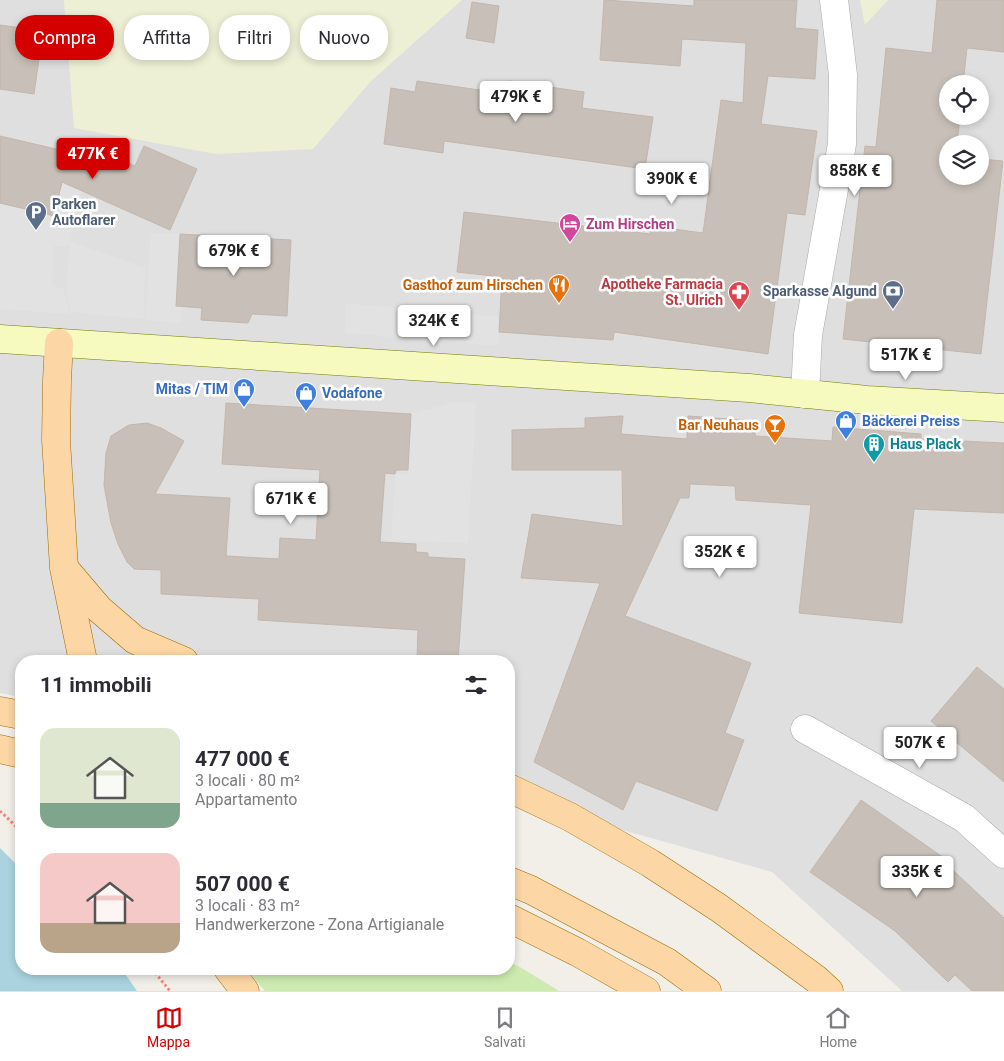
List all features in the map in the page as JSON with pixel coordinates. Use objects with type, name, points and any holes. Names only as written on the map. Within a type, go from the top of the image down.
[{"type":"main road","points":[[0,339],[720,386],[867,400],[1004,408]]},
{"type":"main road","points":[[59,343],[56,380],[56,440],[64,568],[82,655]]},
{"type":"main road","points":[[64,568],[99,609],[136,640],[170,655]]},
{"type":"main road","points":[[0,711],[15,715]]},
{"type":"main road","points":[[0,749],[15,753]]},
{"type":"main road","points":[[515,791],[570,817],[658,868],[719,908],[816,979],[829,991]]},
{"type":"main road","points":[[515,883],[531,890],[667,962],[707,991]]},
{"type":"main road","points":[[515,921],[577,952],[646,991]]},
{"type":"main road","points":[[233,975],[245,991]]},
{"type":"street","points":[[805,394],[808,335],[842,144],[843,75],[834,0]]},
{"type":"street","points":[[805,729],[964,818],[1004,854]]},
{"type":"path","points":[[0,812],[15,826]]},
{"type":"path","points":[[157,975],[170,991]]},
{"type":"shaded area","points":[[0,0],[1004,0],[1004,991],[902,991],[772,872],[515,800],[515,655],[15,655],[15,696],[0,693]]},
{"type":"shaded area","name":"Parken Autoflarer","points":[[69,152],[90,159],[68,246],[54,246],[52,284],[64,290],[70,314],[0,309],[0,203]]},
{"type":"shaded area","points":[[151,233],[180,234],[181,323],[145,320]]},
{"type":"shaded area","points":[[70,241],[145,268],[144,319],[71,312],[66,290]]},
{"type":"shaded area","points":[[345,303],[500,317],[498,346],[345,333]]},
{"type":"shaded area","points":[[451,403],[476,403],[468,543],[391,540],[395,474],[407,475],[411,414]]},
{"type":"green space","points":[[64,0],[462,0],[370,82],[313,149],[216,154],[74,128],[69,60],[114,60],[114,15],[65,15]]},
{"type":"green space","points":[[860,0],[888,0],[865,25]]},
{"type":"green space","points":[[515,965],[559,991],[265,991],[251,975],[515,975]]},
{"type":"water","points":[[0,848],[15,863],[15,975],[126,975],[137,991],[0,991]]},
{"type":"building","points":[[604,0],[694,6],[694,0],[797,0],[795,28],[818,30],[815,79],[768,76],[761,124],[817,131],[805,215],[787,213],[768,354],[614,332],[613,340],[499,332],[502,277],[457,272],[464,212],[650,234],[651,226],[703,233],[721,100],[743,103],[746,43],[682,39],[680,66],[600,60]]},
{"type":"building","points":[[937,0],[1004,0],[1004,52],[967,48],[964,75],[939,75],[939,125],[959,125],[958,135],[939,135],[939,185],[989,185],[989,160],[1003,161],[981,354],[843,339],[865,146],[876,147],[886,48],[932,53]]},
{"type":"building","points":[[472,2],[499,6],[494,43],[466,38]]},
{"type":"building","points":[[0,25],[15,27],[15,60],[39,60],[34,94],[0,89]]},
{"type":"building","points":[[417,81],[507,94],[509,81],[584,92],[582,108],[653,117],[645,169],[444,141],[443,153],[384,144],[391,88],[415,92]]},
{"type":"building","points":[[0,136],[112,162],[114,157],[135,166],[144,146],[197,169],[170,230],[62,182],[54,216],[0,203]]},
{"type":"building","points":[[180,234],[291,240],[287,316],[252,314],[248,323],[201,320],[202,308],[176,306]]},
{"type":"building","points":[[226,403],[411,414],[408,470],[396,470],[395,474],[385,473],[380,542],[416,544],[416,552],[428,553],[428,557],[465,559],[458,655],[417,655],[418,630],[258,620],[259,599],[161,594],[161,570],[134,569],[127,562],[118,544],[111,523],[104,485],[106,453],[111,436],[129,425],[147,423],[161,428],[184,441],[155,494],[230,498],[226,556],[279,559],[280,538],[316,540],[320,470],[222,464]]},
{"type":"building","points":[[623,416],[621,434],[687,439],[688,416],[756,421],[755,436],[832,441],[833,427],[921,434],[921,439],[1004,443],[1004,513],[914,509],[902,623],[799,613],[811,505],[736,500],[735,486],[690,484],[689,498],[680,498],[625,616],[751,663],[725,733],[744,740],[717,811],[636,781],[623,810],[534,762],[600,583],[521,578],[532,514],[623,526],[622,470],[512,470],[512,430],[585,428],[585,418]]},
{"type":"building","points":[[977,667],[1004,689],[1004,782],[931,721]]},
{"type":"building","points":[[861,800],[944,858],[942,860],[1004,918],[1004,991],[972,991],[955,975],[948,982],[895,931],[810,872]]},
{"type":"place","name":"Parken Autoflarer","points":[[36,231]]},
{"type":"place","name":"Zum Hirschen","points":[[570,243]]},
{"type":"place","name":"Gasthof zum Hirschen","points":[[559,304]]},
{"type":"place","name":"Sparkasse Algund","points":[[893,310]]},
{"type":"place","name":"Apotheke Farmacia St. Ulrich","points":[[739,311]]},
{"type":"place","name":"Mitas / TIM","points":[[244,408]]},
{"type":"place","name":"Vodafone","points":[[306,412]]},
{"type":"place","name":"Bäckerei Preiss","points":[[846,440]]},
{"type":"place","name":"Bar Neuhaus","points":[[775,444]]},
{"type":"place","name":"Haus Plack","points":[[874,463]]}]
